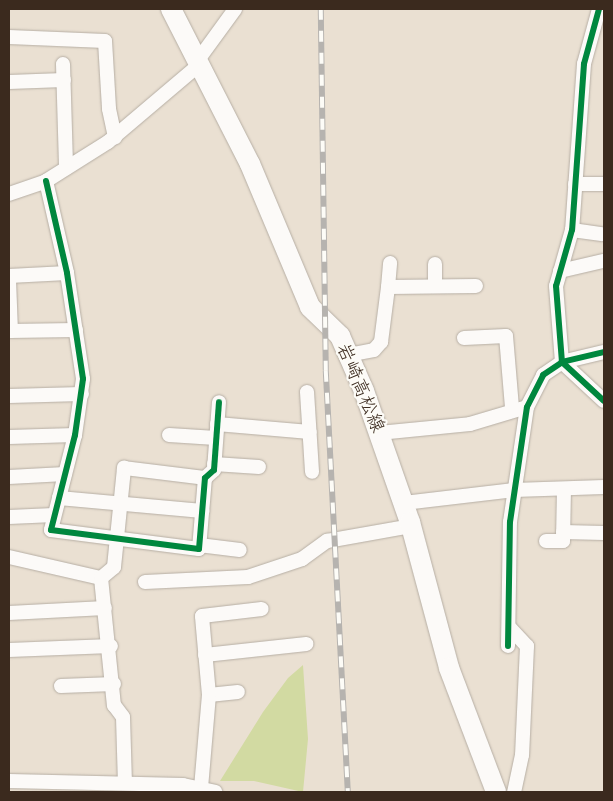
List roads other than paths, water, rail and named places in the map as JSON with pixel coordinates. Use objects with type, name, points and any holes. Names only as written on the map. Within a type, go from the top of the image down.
[{"type":"main road","name":"岩崎高松線","points":[[171,9],[250,164],[310,307],[340,336],[348,355],[404,503],[439,639],[496,792]]},
{"type":"street","points":[[9,194],[46,181],[115,137],[199,62],[235,9]]},
{"type":"street","points":[[599,9],[584,64],[572,230],[556,286],[562,362],[604,401]]},
{"type":"street","points":[[9,38],[105,41],[107,93],[115,137]]},
{"type":"street","points":[[63,64],[66,168]]},
{"type":"street","points":[[9,82],[64,80]]},
{"type":"street","points":[[46,181],[67,273],[76,330],[82,394],[75,434],[51,530],[117,541],[199,545],[240,550]]},
{"type":"street","points":[[575,184],[604,184]]},
{"type":"street","points":[[572,230],[602,234]]},
{"type":"street","points":[[560,271],[603,261]]},
{"type":"street","points":[[348,355],[374,350],[382,342],[390,263]]},
{"type":"street","points":[[435,264],[435,286]]},
{"type":"street","points":[[9,276],[67,273]]},
{"type":"street","points":[[9,280],[10,331],[76,330]]},
{"type":"street","points":[[388,287],[476,286]]},
{"type":"street","points":[[464,338],[506,336],[512,408]]},
{"type":"street","points":[[508,646],[510,628],[510,522],[527,406],[543,374],[562,362],[604,352]]},
{"type":"street","points":[[307,392],[312,472]]},
{"type":"street","points":[[9,396],[82,394]]},
{"type":"street","points":[[199,545],[205,478],[214,464],[218,402]]},
{"type":"street","points":[[379,433],[470,424],[512,408],[527,406]]},
{"type":"street","points":[[217,424],[310,432]]},
{"type":"street","points":[[9,437],[75,434]]},
{"type":"street","points":[[169,434],[216,438]]},
{"type":"street","points":[[214,464],[259,467]]},
{"type":"street","points":[[101,578],[114,567],[124,468],[205,478]]},
{"type":"street","points":[[9,477],[65,474]]},
{"type":"street","points":[[404,503],[514,490],[604,487]]},
{"type":"street","points":[[546,541],[562,541],[564,489]]},
{"type":"street","points":[[59,498],[202,512]]},
{"type":"street","points":[[9,517],[54,514]]},
{"type":"street","points":[[145,582],[248,577],[302,559],[327,541],[411,526]]},
{"type":"street","points":[[563,532],[604,534]]},
{"type":"street","points":[[9,557],[101,578]]},
{"type":"street","points":[[101,578],[114,684],[114,704],[124,717],[131,786]]},
{"type":"street","points":[[9,613],[105,608]]},
{"type":"street","points":[[201,788],[209,695],[202,616],[262,609]]},
{"type":"street","points":[[510,628],[527,646],[522,755],[514,792]]},
{"type":"street","points":[[206,655],[306,644]]},
{"type":"street","points":[[9,650],[110,646]]},
{"type":"street","points":[[61,686],[114,684]]},
{"type":"street","points":[[209,695],[238,692]]},
{"type":"street","points":[[9,781],[46,787],[131,786],[201,788],[216,792]]},
{"type":"railway","points":[[321,9],[326,371],[348,792]]}]
